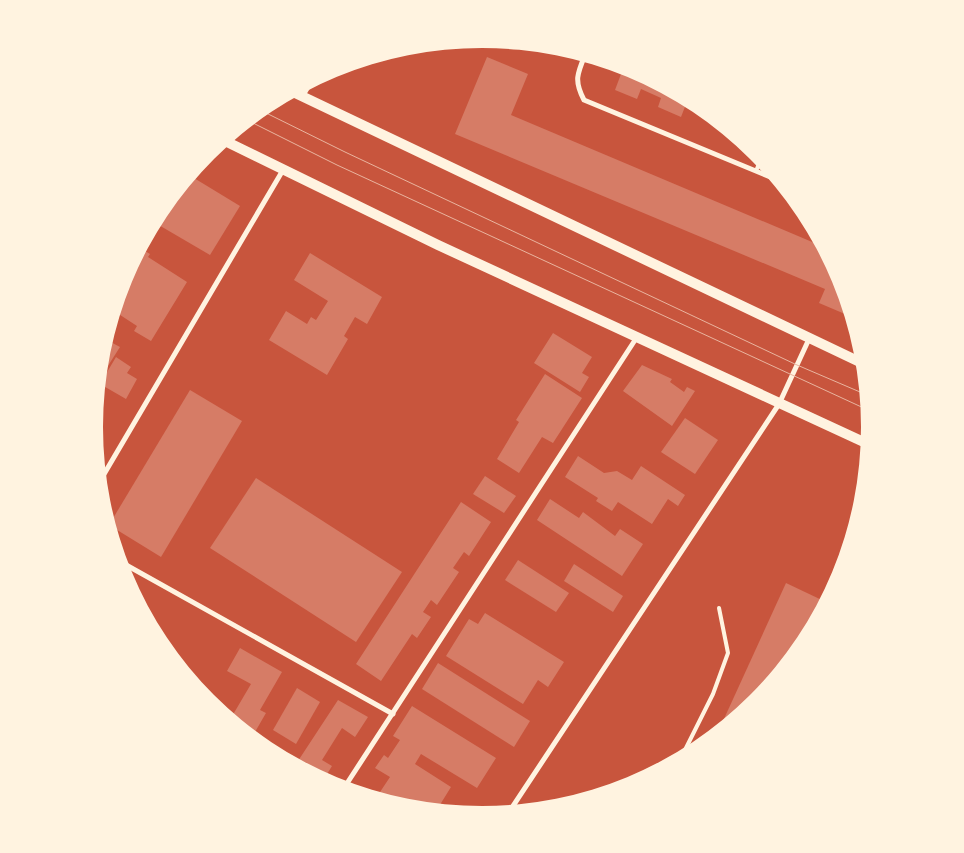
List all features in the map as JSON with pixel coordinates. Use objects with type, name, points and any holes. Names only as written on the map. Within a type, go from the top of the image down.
[{"type":"main road","points":[[298,95],[855,360]]},
{"type":"main road","points":[[230,144],[444,248],[860,441]]},
{"type":"street","points":[[583,61],[577,87],[584,100],[765,175]]},
{"type":"street","points":[[302,97],[305,91]]},
{"type":"street","points":[[106,471],[283,170]]},
{"type":"street","points":[[349,781],[637,337]]},
{"type":"street","points":[[515,804],[779,404],[809,338]]},
{"type":"street","points":[[130,567],[393,714]]},
{"type":"lane","points":[[756,171],[758,167]]},
{"type":"lane","points":[[687,746],[713,694],[728,653],[719,608]]},
{"type":"building","points":[[487,57],[528,74],[511,115],[813,242],[832,281],[844,313],[819,303],[825,289],[455,134]]},
{"type":"building","points":[[621,74],[685,106],[681,117],[658,107],[661,98],[641,89],[637,99],[615,90]]},
{"type":"building","points":[[195,179],[240,206],[210,255],[161,226]]},
{"type":"building","points":[[146,252],[150,254],[148,257],[187,282],[151,341],[134,331],[137,326],[120,315],[132,281]]},
{"type":"building","points":[[310,253],[382,297],[367,324],[355,317],[344,336],[348,339],[327,375],[269,340],[286,311],[307,324],[311,317],[316,320],[328,301],[294,280]]},
{"type":"building","points":[[553,333],[592,357],[582,373],[589,377],[580,392],[534,363]]},
{"type":"building","points":[[112,343],[120,347],[108,366]]},
{"type":"building","points":[[116,357],[131,367],[127,373],[137,379],[126,399],[105,387],[107,373]]},
{"type":"building","points":[[642,365],[672,379],[670,382],[684,392],[687,387],[695,391],[672,426],[623,391]]},
{"type":"building","points":[[545,374],[582,398],[553,443],[542,437],[519,473],[497,459],[519,422],[516,420]]},
{"type":"building","points":[[190,390],[242,421],[161,557],[118,530],[114,517]]},
{"type":"building","points":[[685,418],[718,440],[695,474],[661,452]]},
{"type":"building","points":[[578,456],[604,473],[617,471],[632,480],[641,466],[685,495],[678,506],[668,499],[652,524],[618,502],[612,511],[596,501],[598,498],[565,477]]},
{"type":"building","points":[[485,476],[516,496],[504,513],[473,494]]},
{"type":"building","points":[[256,478],[402,572],[356,642],[210,548]]},
{"type":"building","points":[[550,499],[579,518],[583,512],[615,536],[620,529],[643,544],[622,576],[537,520]]},
{"type":"building","points":[[461,502],[491,522],[469,556],[464,552],[453,568],[459,572],[437,605],[431,600],[423,612],[431,617],[417,638],[412,634],[381,681],[356,664]]},
{"type":"building","points":[[518,560],[569,593],[556,612],[505,580]]},
{"type":"building","points":[[574,564],[623,596],[613,612],[564,581]]},
{"type":"building","points":[[786,583],[819,599],[783,657],[750,694],[725,717]]},
{"type":"building","points":[[485,613],[564,662],[548,687],[538,680],[523,704],[446,656],[469,619],[478,624]]},
{"type":"building","points":[[240,648],[282,672],[260,710],[266,713],[256,731],[234,713],[251,684],[227,671]]},
{"type":"building","points":[[438,663],[530,721],[514,747],[422,689]]},
{"type":"building","points":[[297,688],[320,702],[296,744],[273,730]]},
{"type":"building","points":[[338,700],[368,717],[355,737],[342,728],[322,760],[332,766],[328,773],[299,759]]},
{"type":"building","points":[[412,706],[496,758],[477,788],[421,754],[415,764],[451,787],[441,803],[384,793],[380,792],[390,777],[375,768],[384,755],[388,758],[400,740],[393,736]]},
{"type":"tram line","points":[[267,114],[797,365],[859,392]]},
{"type":"tram line","points":[[254,124],[337,165],[860,406]]}]
